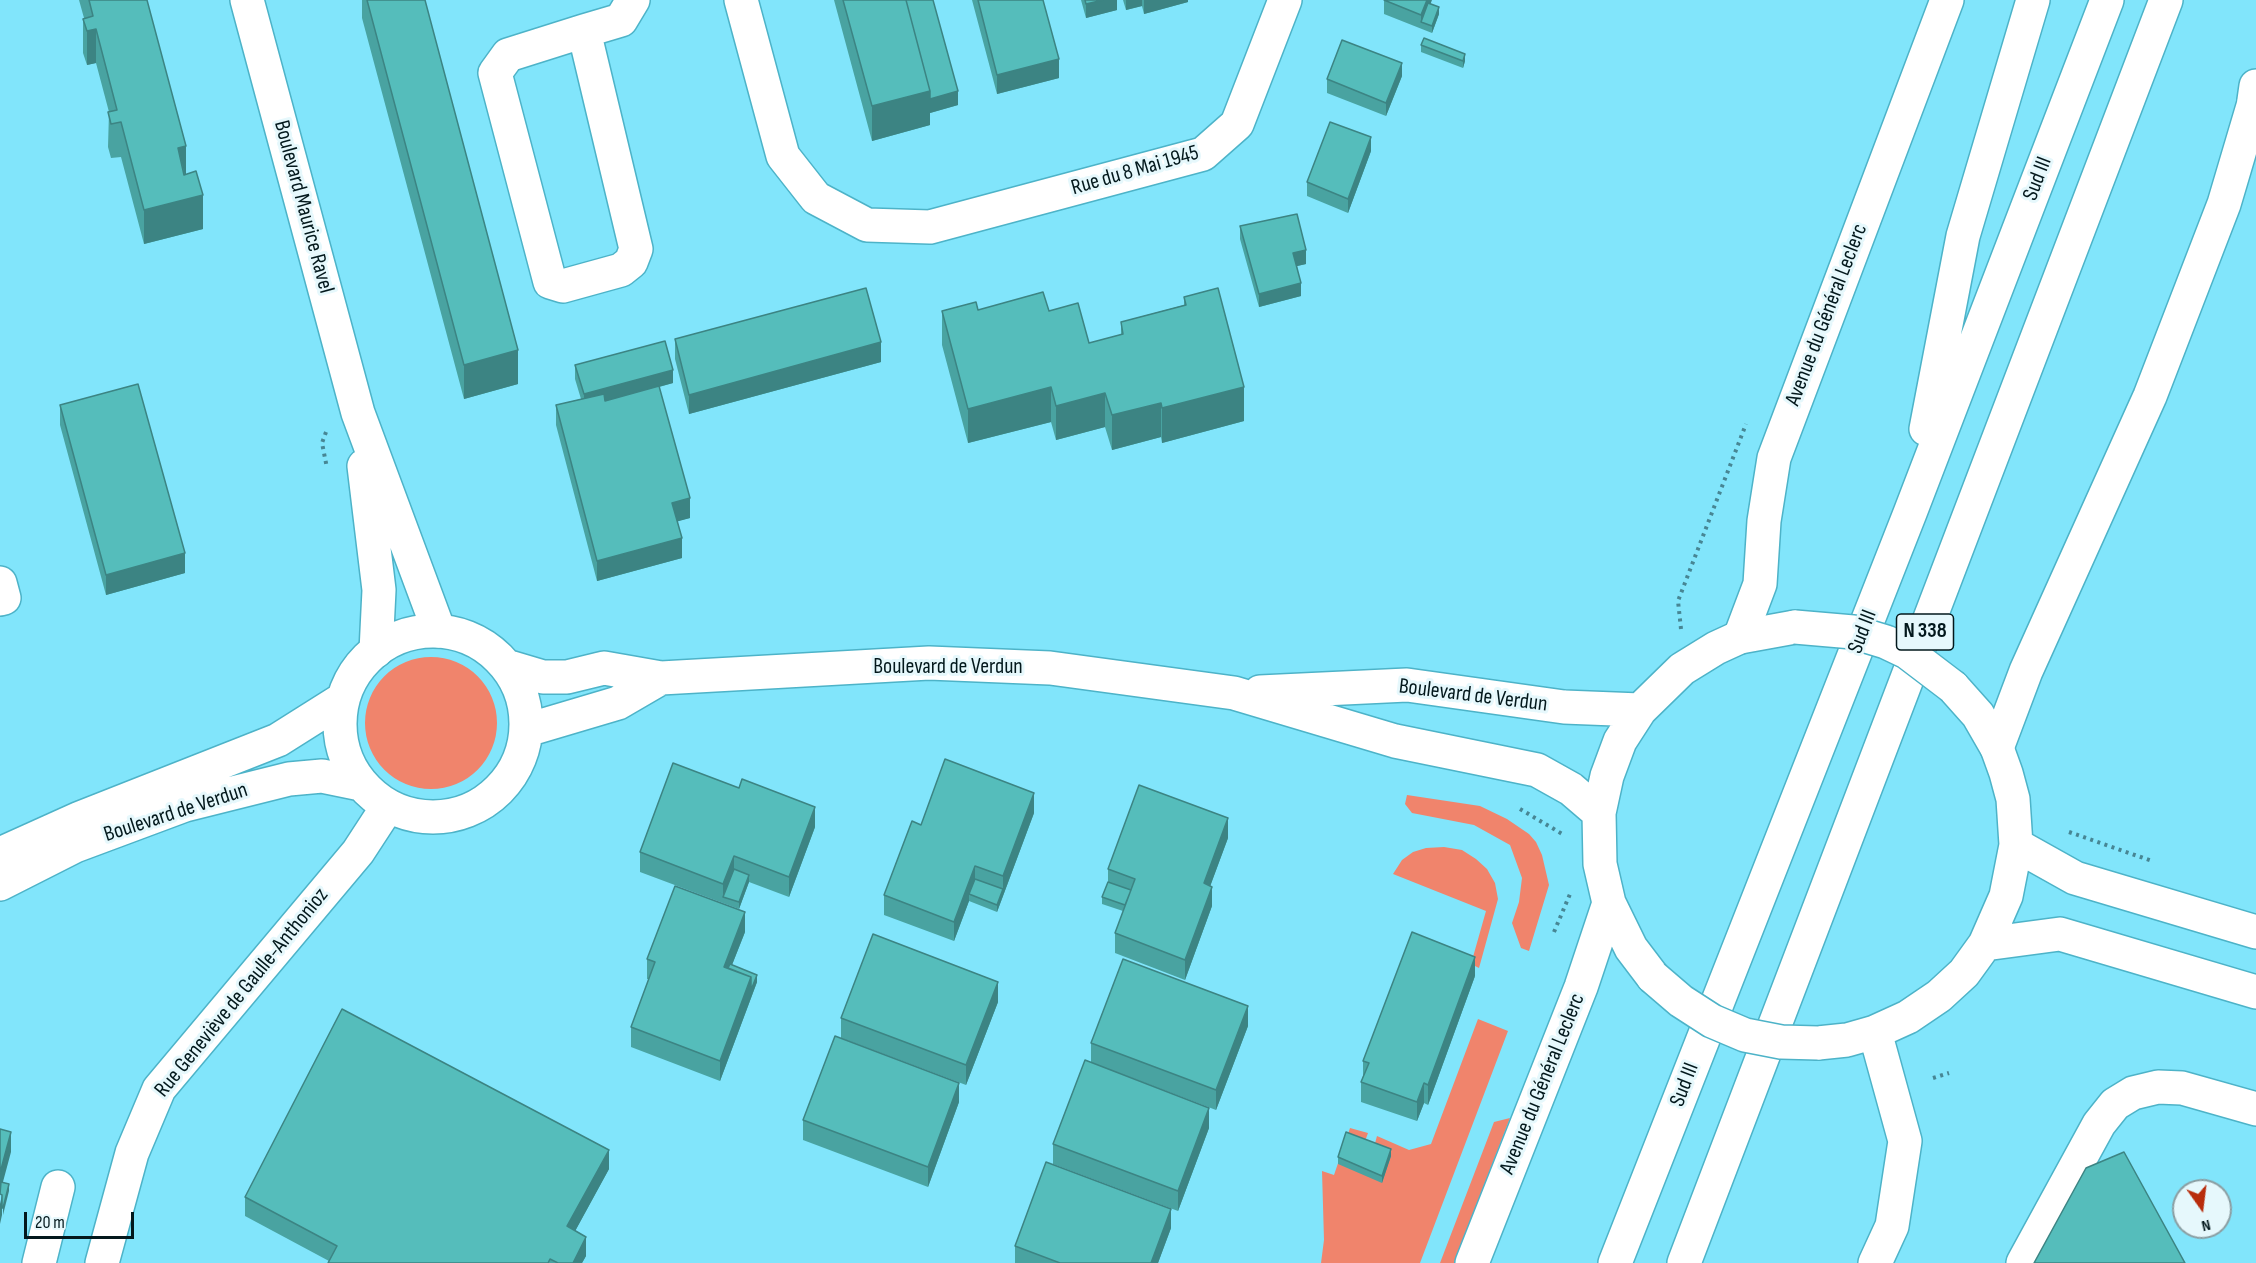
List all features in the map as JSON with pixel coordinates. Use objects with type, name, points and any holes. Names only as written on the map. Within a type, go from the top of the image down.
[{"type":"main road","name":"Boulevard Maurice Ravel","points":[[248,0],[358,413],[439,631]]},
{"type":"main road","points":[[584,31],[636,249],[631,262],[621,270],[563,286],[550,282],[495,73],[508,55],[584,31],[621,20],[633,0]]},
{"type":"main road","name":"Rue du 8 Mai 1945","points":[[741,0],[783,156],[816,198],[867,225],[930,227],[1203,154],[1237,124],[1285,0]]},
{"type":"main road","name":"Avenue du Général Leclerc","points":[[1740,637],[1760,584],[1764,521],[1774,458],[1947,0]]},
{"type":"main road","points":[[1910,513],[1963,236],[2033,0]]},
{"type":"main road","name":"Sud III","points":[[1616,1263],[1910,513],[2107,0]]},
{"type":"main road","name":"N 338","points":[[1684,1263],[2166,0]]},
{"type":"main road","points":[[1997,748],[2026,671],[2151,396],[2224,204],[2255,94]]},
{"type":"main road","name":"Boulevard Maurice Ravel","points":[[358,413],[379,590],[376,651]]},
{"type":"main road","points":[[0,583],[4,598],[0,599]]},
{"type":"main road","points":[[1795,627],[1853,632],[1886,642],[1907,652],[1953,687],[1978,716],[1997,748],[2013,799],[2016,845],[2007,896],[1985,944],[1964,973],[1939,996],[1908,1017],[1875,1032],[1818,1044],[1781,1042],[1745,1035],[1712,1021],[1681,1001],[1653,977],[1631,948],[1609,903],[1599,857],[1599,813],[1607,776],[1620,741],[1640,710],[1682,669],[1716,648],[1740,637],[1795,627]]},
{"type":"main road","points":[[439,631],[477,641],[506,666],[519,686],[525,708],[526,730],[522,753],[512,774],[497,792],[478,806],[457,815],[422,817],[388,806],[361,784],[345,758],[339,728],[343,699],[355,672],[376,651],[404,635],[439,631]]},
{"type":"main road","name":"Boulevard de Verdun","points":[[506,666],[543,677],[567,677],[604,669],[661,678],[929,663],[1050,668],[1234,693],[1395,741],[1537,770],[1571,789],[1599,813]]},
{"type":"main road","name":"Boulevard de Verdun","points":[[526,730],[618,703],[661,678]]},
{"type":"main road","name":"Boulevard de Verdun","points":[[1234,693],[1407,685],[1564,707],[1640,710]]},
{"type":"main road","name":"Boulevard de Verdun","points":[[0,854],[90,814],[279,740],[343,699]]},
{"type":"main road","name":"Boulevard de Verdun","points":[[0,884],[75,846],[185,805],[289,779],[322,776],[361,784]]},
{"type":"main road","name":"Rue Geneviève de Gaulle-Anthonioz","points":[[102,1263],[132,1153],[159,1089],[358,852],[388,806]]},
{"type":"main road","points":[[2016,845],[2075,878],[2256,932]]},
{"type":"main road","name":"Avenue du Général Leclerc","points":[[1472,1263],[1581,987],[1609,903]]},
{"type":"main road","points":[[1985,944],[2060,934],[2256,992]]},
{"type":"main road","points":[[1875,1032],[1905,1141],[1892,1226],[1875,1263]]},
{"type":"main road","points":[[2023,1263],[2099,1124],[2115,1104],[2133,1093],[2158,1087],[2182,1088],[2256,1109]]},
{"type":"main road","points":[[39,1263],[58,1187]]},
{"type":"path","points":[[1520,810],[1599,857]]},
{"type":"path","points":[[1933,1078],[1949,1073]]},
{"type":"shaded area","points":[[431,657],[456,662],[478,676],[492,698],[497,723],[492,748],[478,770],[456,784],[431,789],[406,784],[384,770],[370,748],[365,723],[370,698],[384,676],[406,662]]},
{"type":"shaded area","points":[[1407,795],[1480,806],[1507,819],[1529,834],[1536,842],[1542,855],[1549,885],[1529,951],[1521,948],[1512,923],[1519,902],[1522,878],[1510,845],[1474,825],[1412,813],[1405,804]]},
{"type":"shaded area","points":[[1444,847],[1462,850],[1476,859],[1487,869],[1495,883],[1498,899],[1479,968],[1471,964],[1486,911],[1393,874],[1402,860],[1413,852],[1426,848]]},
{"type":"shaded area","points":[[1478,1019],[1508,1031],[1420,1263],[1321,1263],[1324,1240],[1322,1171],[1334,1175],[1350,1128],[1368,1133],[1364,1144],[1374,1147],[1377,1136],[1409,1150],[1431,1144]]},
{"type":"shaded area","points":[[1510,1118],[1454,1263],[1440,1263],[1494,1122]]},
{"type":"building","points":[[89,0],[147,0],[186,146],[178,148],[184,175],[196,171],[203,195],[144,210],[121,122],[111,124],[108,112],[117,110],[96,29],[87,31],[83,19],[93,16]]},
{"type":"building","points":[[367,0],[425,0],[518,350],[464,365]]},
{"type":"building","points":[[843,0],[906,0],[930,91],[872,106]]},
{"type":"building","points":[[906,0],[933,0],[958,91],[930,99],[930,91]]},
{"type":"building","points":[[978,0],[1043,0],[1059,59],[997,75]]},
{"type":"building","points":[[1085,0],[1103,0],[1086,4]]},
{"type":"building","points":[[1384,0],[1427,0],[1421,15]]},
{"type":"building","points":[[1428,3],[1439,7],[1432,26],[1421,22]]},
{"type":"building","points":[[1424,38],[1465,54],[1463,61],[1421,45]]},
{"type":"building","points":[[1342,40],[1402,63],[1386,103],[1327,79]]},
{"type":"building","points":[[1330,122],[1371,137],[1348,199],[1307,182]]},
{"type":"building","points":[[1297,214],[1306,250],[1293,253],[1301,283],[1259,294],[1240,226]]},
{"type":"building","points":[[866,288],[881,342],[689,395],[675,339]]},
{"type":"building","points":[[1218,288],[1244,387],[1162,408],[1161,403],[1112,415],[1105,393],[1056,406],[1051,387],[968,409],[942,311],[976,302],[978,310],[1043,292],[1049,311],[1078,303],[1089,343],[1123,334],[1121,322],[1186,305],[1184,297]]},
{"type":"building","points":[[665,341],[673,370],[584,394],[575,365]]},
{"type":"building","points":[[138,384],[185,553],[106,575],[60,405]]},
{"type":"building","points":[[659,386],[690,498],[672,503],[682,538],[597,561],[556,405],[604,394],[605,401]]},
{"type":"building","points":[[945,759],[1034,793],[1003,876],[975,866],[954,922],[884,895],[912,821],[921,825]]},
{"type":"building","points":[[673,763],[739,788],[742,779],[815,807],[789,877],[734,856],[723,884],[640,852]]},
{"type":"building","points":[[1139,785],[1228,818],[1204,883],[1212,887],[1185,960],[1115,933],[1135,879],[1108,869]]},
{"type":"building","points":[[734,869],[749,875],[739,902],[723,897]]},
{"type":"building","points":[[975,879],[1003,889],[997,905],[969,894]]},
{"type":"building","points":[[1108,882],[1131,890],[1125,905],[1102,897]]},
{"type":"building","points":[[675,886],[745,912],[724,967],[751,977],[720,1061],[631,1027],[655,962],[647,959]]},
{"type":"building","points":[[1412,932],[1475,957],[1428,1085],[1424,1083],[1417,1102],[1361,1082],[1369,1063],[1363,1061]]},
{"type":"building","points":[[873,934],[998,982],[966,1065],[841,1018]]},
{"type":"building","points":[[1123,959],[1248,1006],[1216,1090],[1091,1043]]},
{"type":"building","points":[[730,964],[757,975],[751,990],[751,977],[728,968]]},
{"type":"building","points":[[342,1009],[609,1150],[567,1226],[586,1237],[573,1263],[558,1263],[550,1259],[548,1263],[328,1263],[337,1246],[245,1197]]},
{"type":"building","points":[[835,1036],[959,1083],[928,1167],[803,1120]]},
{"type":"building","points":[[1085,1060],[1209,1108],[1178,1191],[1053,1144]]},
{"type":"building","points":[[0,1129],[11,1132],[0,1173]]},
{"type":"building","points":[[1346,1132],[1391,1149],[1382,1176],[1338,1157]]},
{"type":"building","points":[[2124,1152],[2185,1263],[2034,1263],[2086,1168]]},
{"type":"building","points":[[1046,1162],[1171,1209],[1151,1263],[1060,1263],[1015,1246]]},
{"type":"building","points":[[1,1182],[9,1184],[3,1208],[0,1194]]}]
